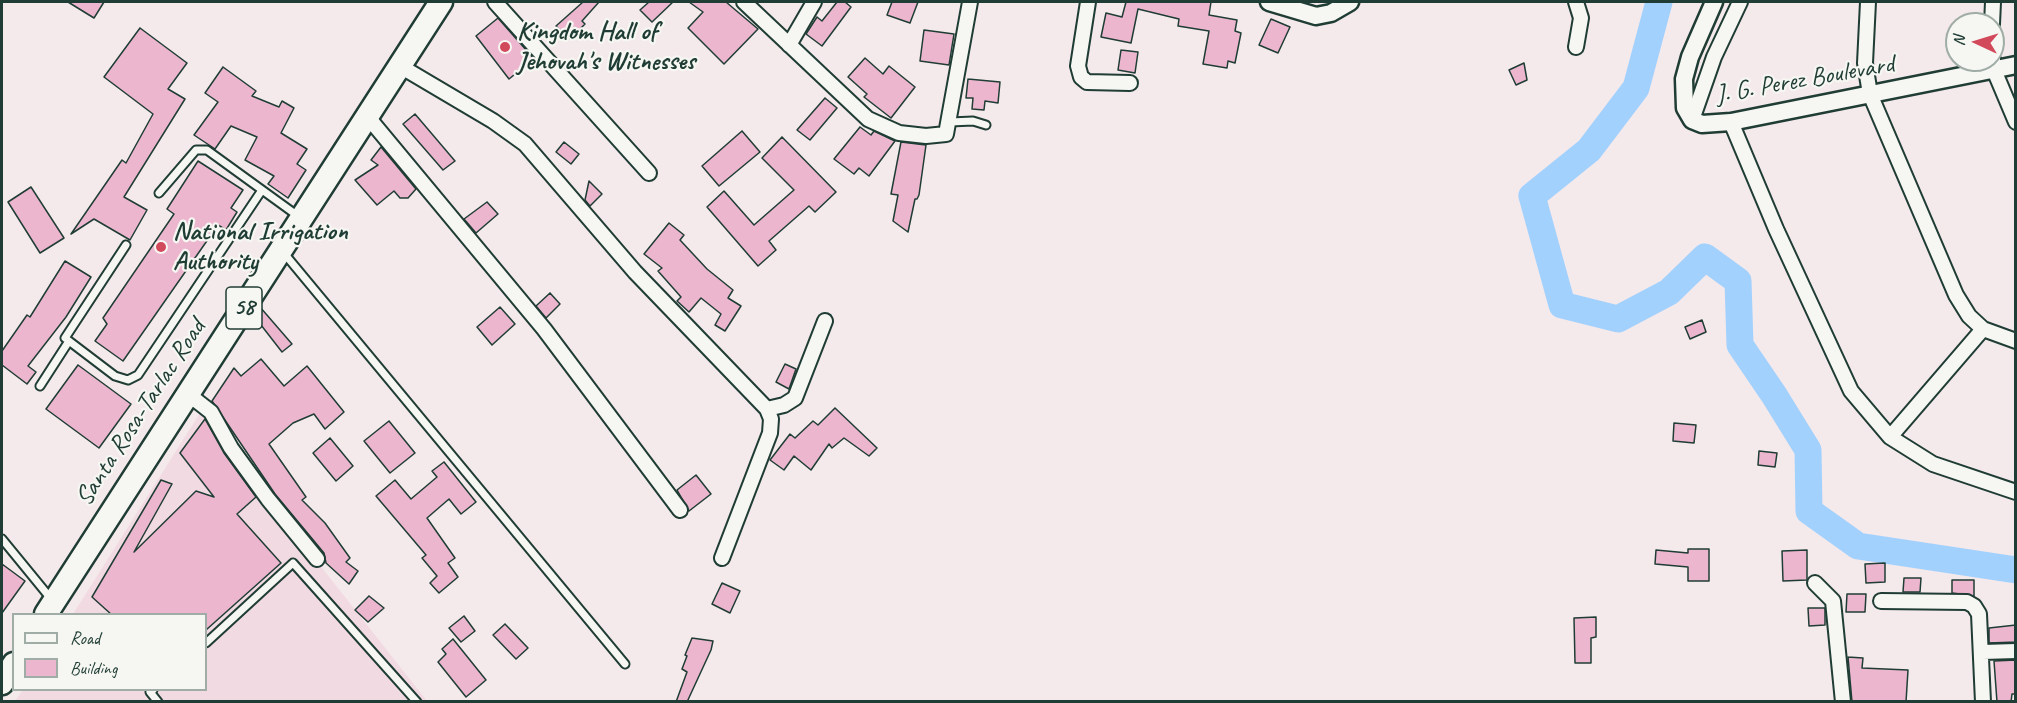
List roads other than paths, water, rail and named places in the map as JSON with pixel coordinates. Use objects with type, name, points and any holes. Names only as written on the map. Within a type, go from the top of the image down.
[{"type":"highway","name":"Santa Rosa-Tarlac Road","points":[[50,608],[441,2]]},
{"type":"highway","points":[[2,683],[12,667]]},
{"type":"street","points":[[495,2],[649,173]]},
{"type":"street","points":[[744,2],[868,119],[899,133],[926,136],[948,128],[970,2]]},
{"type":"street","points":[[789,45],[814,2]]},
{"type":"street","points":[[1088,2],[1078,66],[1081,77],[1087,82],[1130,83]]},
{"type":"street","points":[[1269,2],[1316,16],[1331,13],[1350,2]]},
{"type":"street","points":[[1576,2],[1581,18],[1576,47]]},
{"type":"street","name":"J. G. Perez Boulevard","points":[[1714,2],[1690,57],[1684,79],[1684,108],[1692,120],[1702,124],[1731,122],[1870,94],[1963,72]]},
{"type":"street","points":[[1692,120],[1714,57],[1740,2]]},
{"type":"street","points":[[1868,2],[1865,63],[1870,94],[1956,295],[1969,316],[1983,329],[2016,341]]},
{"type":"street","points":[[400,66],[493,121],[525,144],[643,280],[766,409],[771,419],[770,433],[722,558]]},
{"type":"street","points":[[1996,72],[2016,122]]},
{"type":"street","points":[[367,116],[544,329],[680,510]]},
{"type":"street","points":[[1731,122],[1776,229],[1851,392],[1890,437],[1933,464],[2016,492]]},
{"type":"street","points":[[766,409],[784,405],[795,398],[825,321]]},
{"type":"street","points":[[1890,437],[1983,329]]},
{"type":"street","points":[[188,394],[211,412],[231,448],[317,559]]},
{"type":"street","points":[[1815,582],[1833,601],[1843,702]]},
{"type":"street","points":[[1881,601],[1967,602],[1979,615],[1983,651],[1983,702]]},
{"type":"street","points":[[1983,651],[2016,651]]},
{"type":"lane","points":[[948,128],[973,121],[986,125]]},
{"type":"lane","points":[[159,193],[195,150],[207,150],[301,219]]},
{"type":"lane","points":[[126,245],[66,337],[115,376],[128,380],[138,375],[262,190]]},
{"type":"lane","points":[[282,250],[625,664]]},
{"type":"lane","points":[[40,386],[69,341]]},
{"type":"lane","points":[[2,539],[50,608]]},
{"type":"lane","points":[[207,642],[293,563],[417,702]]},
{"type":"waterway","points":[[1659,2],[1636,88],[1589,150],[1532,196],[1562,305],[1618,319],[1669,292],[1705,257],[1738,281],[1740,345],[1808,450],[1809,511],[1858,546],[2016,570]]},
{"type":"place","name":"Kingdom Hall of Jehovah's Witnesses","points":[[505,47]]},
{"type":"place","name":"National Irrigation Authority","points":[[161,247]]}]
